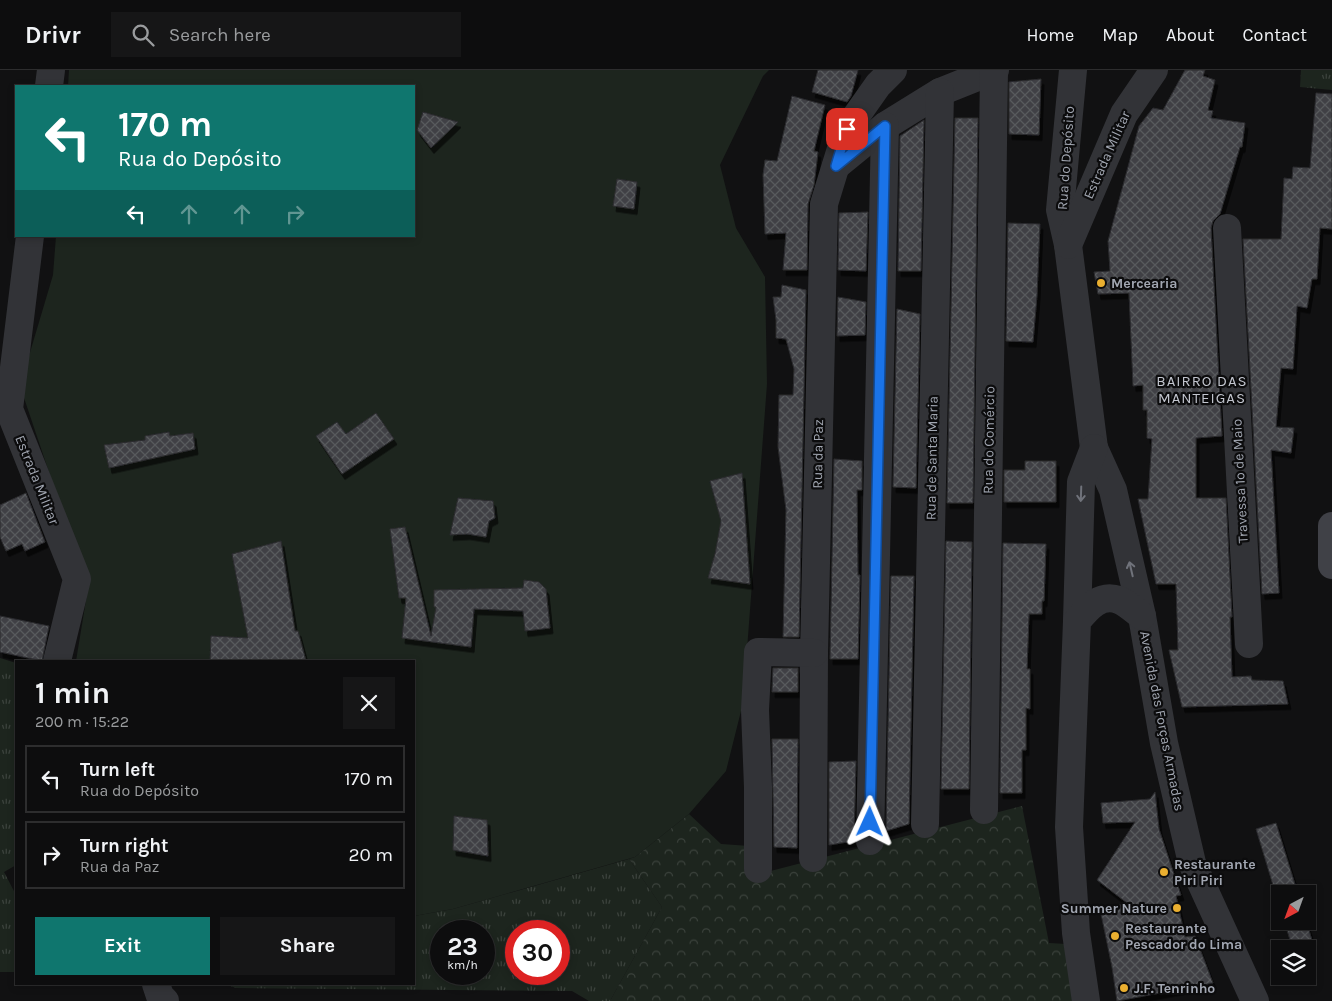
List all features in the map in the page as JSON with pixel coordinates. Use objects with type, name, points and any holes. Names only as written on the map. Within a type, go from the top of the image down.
[{"type":"main road","points":[[1332,526],[1332,565]]},
{"type":"street","points":[[49,85],[51,70]]},
{"type":"street","name":"Rua da Paz","points":[[813,858],[814,653],[824,204],[847,129],[878,85],[893,70]]},
{"type":"street","points":[[836,166],[885,126],[940,92],[994,70]]},
{"type":"street","name":"Rua do Comércio","points":[[984,810],[994,70]]},
{"type":"street","name":"Rua do Depósito","points":[[1073,70],[1060,210],[1068,246],[1094,448]]},
{"type":"street","name":"Estrada Militar","points":[[1068,246],[1124,114],[1154,70]]},
{"type":"street","name":"Rua de Santa Maria","points":[[926,824],[940,92]]},
{"type":"street","points":[[870,842],[885,126]]},
{"type":"street","name":"Travessa 1º de Maio","points":[[1227,228],[1249,644]]},
{"type":"street","name":"Estrada Militar","points":[[30,237],[9,409],[77,580],[57,660]]},
{"type":"street","points":[[1094,448],[1113,490],[1142,616]]},
{"type":"street","points":[[1086,1001],[1076,933],[1069,827],[1081,482],[1094,448]]},
{"type":"street","name":"Avenida das Forças Armadas","points":[[1077,621],[1091,604],[1104,599],[1119,600],[1142,616],[1164,743],[1192,863],[1255,1001]]},
{"type":"street","points":[[758,869],[758,787],[755,710],[758,652],[814,653]]},
{"type":"street","points":[[156,985],[164,1001]]},
{"type":"green space","points":[[69,70],[769,70],[763,76],[720,165],[736,228],[765,277],[767,384],[743,703],[726,771],[689,814],[635,857],[453,909],[415,916],[415,660],[76,660],[88,588],[20,386],[53,275],[56,237],[415,237],[415,85],[68,85]]},
{"type":"green space","points":[[1301,70],[1332,70],[1332,90],[1300,87]]},
{"type":"green space","points":[[0,658],[15,663],[15,866],[4,872],[15,893],[15,972],[0,972]]},
{"type":"green space","points":[[1022,806],[1049,943],[1066,944],[1078,1001],[610,1001],[662,907],[629,859],[635,857],[689,814],[721,844],[749,846],[747,877]]},
{"type":"green space","points":[[629,859],[662,907],[610,1001],[589,1001],[572,991],[236,988],[228,985],[415,985],[415,916],[453,909]]},
{"type":"building","points":[[818,70],[858,70],[851,96],[847,102],[812,92]]},
{"type":"building","points":[[1185,70],[1205,70],[1203,76],[1215,80],[1208,110],[1213,111],[1211,118],[1245,123],[1242,147],[1240,147],[1220,214],[1213,221],[1211,228],[1222,436],[1196,438],[1196,498],[1226,498],[1232,617],[1230,617],[1232,677],[1251,676],[1252,680],[1283,681],[1288,704],[1182,707],[1169,650],[1178,650],[1176,584],[1156,584],[1138,499],[1148,499],[1152,439],[1147,438],[1147,410],[1143,410],[1143,385],[1133,386],[1129,293],[1098,294],[1094,272],[1110,271],[1108,241],[1139,126],[1153,108],[1163,110]]},
{"type":"building","points":[[1041,79],[1039,135],[1009,134],[1009,82]]},
{"type":"building","points":[[1316,93],[1332,94],[1332,229],[1320,228],[1317,279],[1312,279],[1307,308],[1297,306],[1293,369],[1281,368],[1276,427],[1294,428],[1291,453],[1271,450],[1279,593],[1262,594],[1243,239],[1281,239],[1284,178],[1292,179],[1293,167],[1310,168]]},
{"type":"building","points":[[792,96],[825,105],[814,151],[818,152],[814,185],[808,204],[807,270],[783,270],[786,233],[765,234],[763,175],[765,160],[777,161]]},
{"type":"building","points":[[423,112],[458,122],[431,148],[417,130]]},
{"type":"building","points":[[955,118],[978,118],[973,503],[947,503]]},
{"type":"building","points":[[924,120],[921,271],[898,271],[900,136]]},
{"type":"building","points":[[617,179],[637,182],[634,209],[613,206]]},
{"type":"building","points":[[868,212],[866,271],[838,270],[839,213]]},
{"type":"building","points":[[1008,223],[1040,224],[1033,342],[1006,341]]},
{"type":"building","points":[[782,285],[806,290],[799,637],[783,637],[786,510],[778,447],[779,395],[793,395],[794,369],[786,339],[776,338],[773,297],[781,297]]},
{"type":"building","points":[[838,297],[866,302],[865,335],[837,336]]},
{"type":"building","points":[[897,309],[920,314],[916,488],[893,487]]},
{"type":"building","points":[[376,413],[394,439],[342,474],[316,436],[337,422],[346,434]]},
{"type":"building","points":[[169,432],[170,436],[193,433],[195,449],[109,468],[104,445],[145,440],[145,436]]},
{"type":"building","points":[[834,459],[862,461],[862,490],[857,490],[858,575],[860,575],[858,659],[830,659]]},
{"type":"building","points":[[1025,461],[1056,461],[1056,502],[1004,502],[1004,470],[1025,470]]},
{"type":"building","points":[[742,473],[750,584],[708,578],[721,521],[710,481]]},
{"type":"building","points":[[26,493],[45,542],[25,551],[22,544],[6,551],[0,537],[0,505]]},
{"type":"building","points":[[458,498],[493,501],[495,518],[489,521],[486,537],[467,534],[450,535]]},
{"type":"building","points":[[405,527],[431,636],[436,607],[434,607],[434,590],[523,588],[524,580],[539,582],[546,589],[550,628],[525,631],[523,611],[474,609],[471,647],[402,638],[406,598],[399,598],[390,529]]},
{"type":"building","points":[[281,541],[295,631],[298,631],[306,660],[210,660],[211,636],[248,638],[232,554]]},
{"type":"building","points":[[946,541],[972,542],[969,789],[941,789]]},
{"type":"building","points":[[1003,543],[1046,544],[1042,614],[1029,614],[1027,669],[1030,669],[1030,709],[1026,708],[1026,750],[1022,750],[1022,793],[1000,793]]},
{"type":"building","points":[[891,576],[914,576],[909,824],[886,831]]},
{"type":"building","points":[[0,616],[49,626],[42,660],[0,652]]},
{"type":"building","points":[[773,668],[798,668],[798,692],[772,692]]},
{"type":"building","points":[[772,739],[798,739],[797,848],[774,847]]},
{"type":"building","points":[[856,761],[854,841],[829,845],[829,762]]},
{"type":"building","points":[[1155,792],[1159,829],[1181,895],[1176,896],[1185,937],[1195,936],[1213,983],[1117,1001],[1100,909],[1127,903],[1097,880],[1135,822],[1103,823],[1101,803],[1150,799]]},
{"type":"building","points":[[454,816],[487,820],[488,856],[453,850]]},
{"type":"building","points":[[1276,823],[1295,885],[1273,885],[1256,829]]},
{"type":"building","points":[[1287,930],[1309,930],[1312,940],[1290,940]]},
{"type":"place","name":"Mercearia","points":[[1101,283]]},
{"type":"place","name":"Restaurante Piri Piri","points":[[1164,872]]},
{"type":"place","name":"Summer Nature","points":[[1177,908]]},
{"type":"place","name":"Restaurante Pescador do Lima","points":[[1115,936]]},
{"type":"place","name":"J.F. Tenrinho","points":[[1124,988]]},
{"type":"district","name":"BAIRRO DAS MANTEIGAS","points":[[1202,390]]},
{"type":"route","points":[[847,129],[836,166],[885,126],[870,822]]}]
